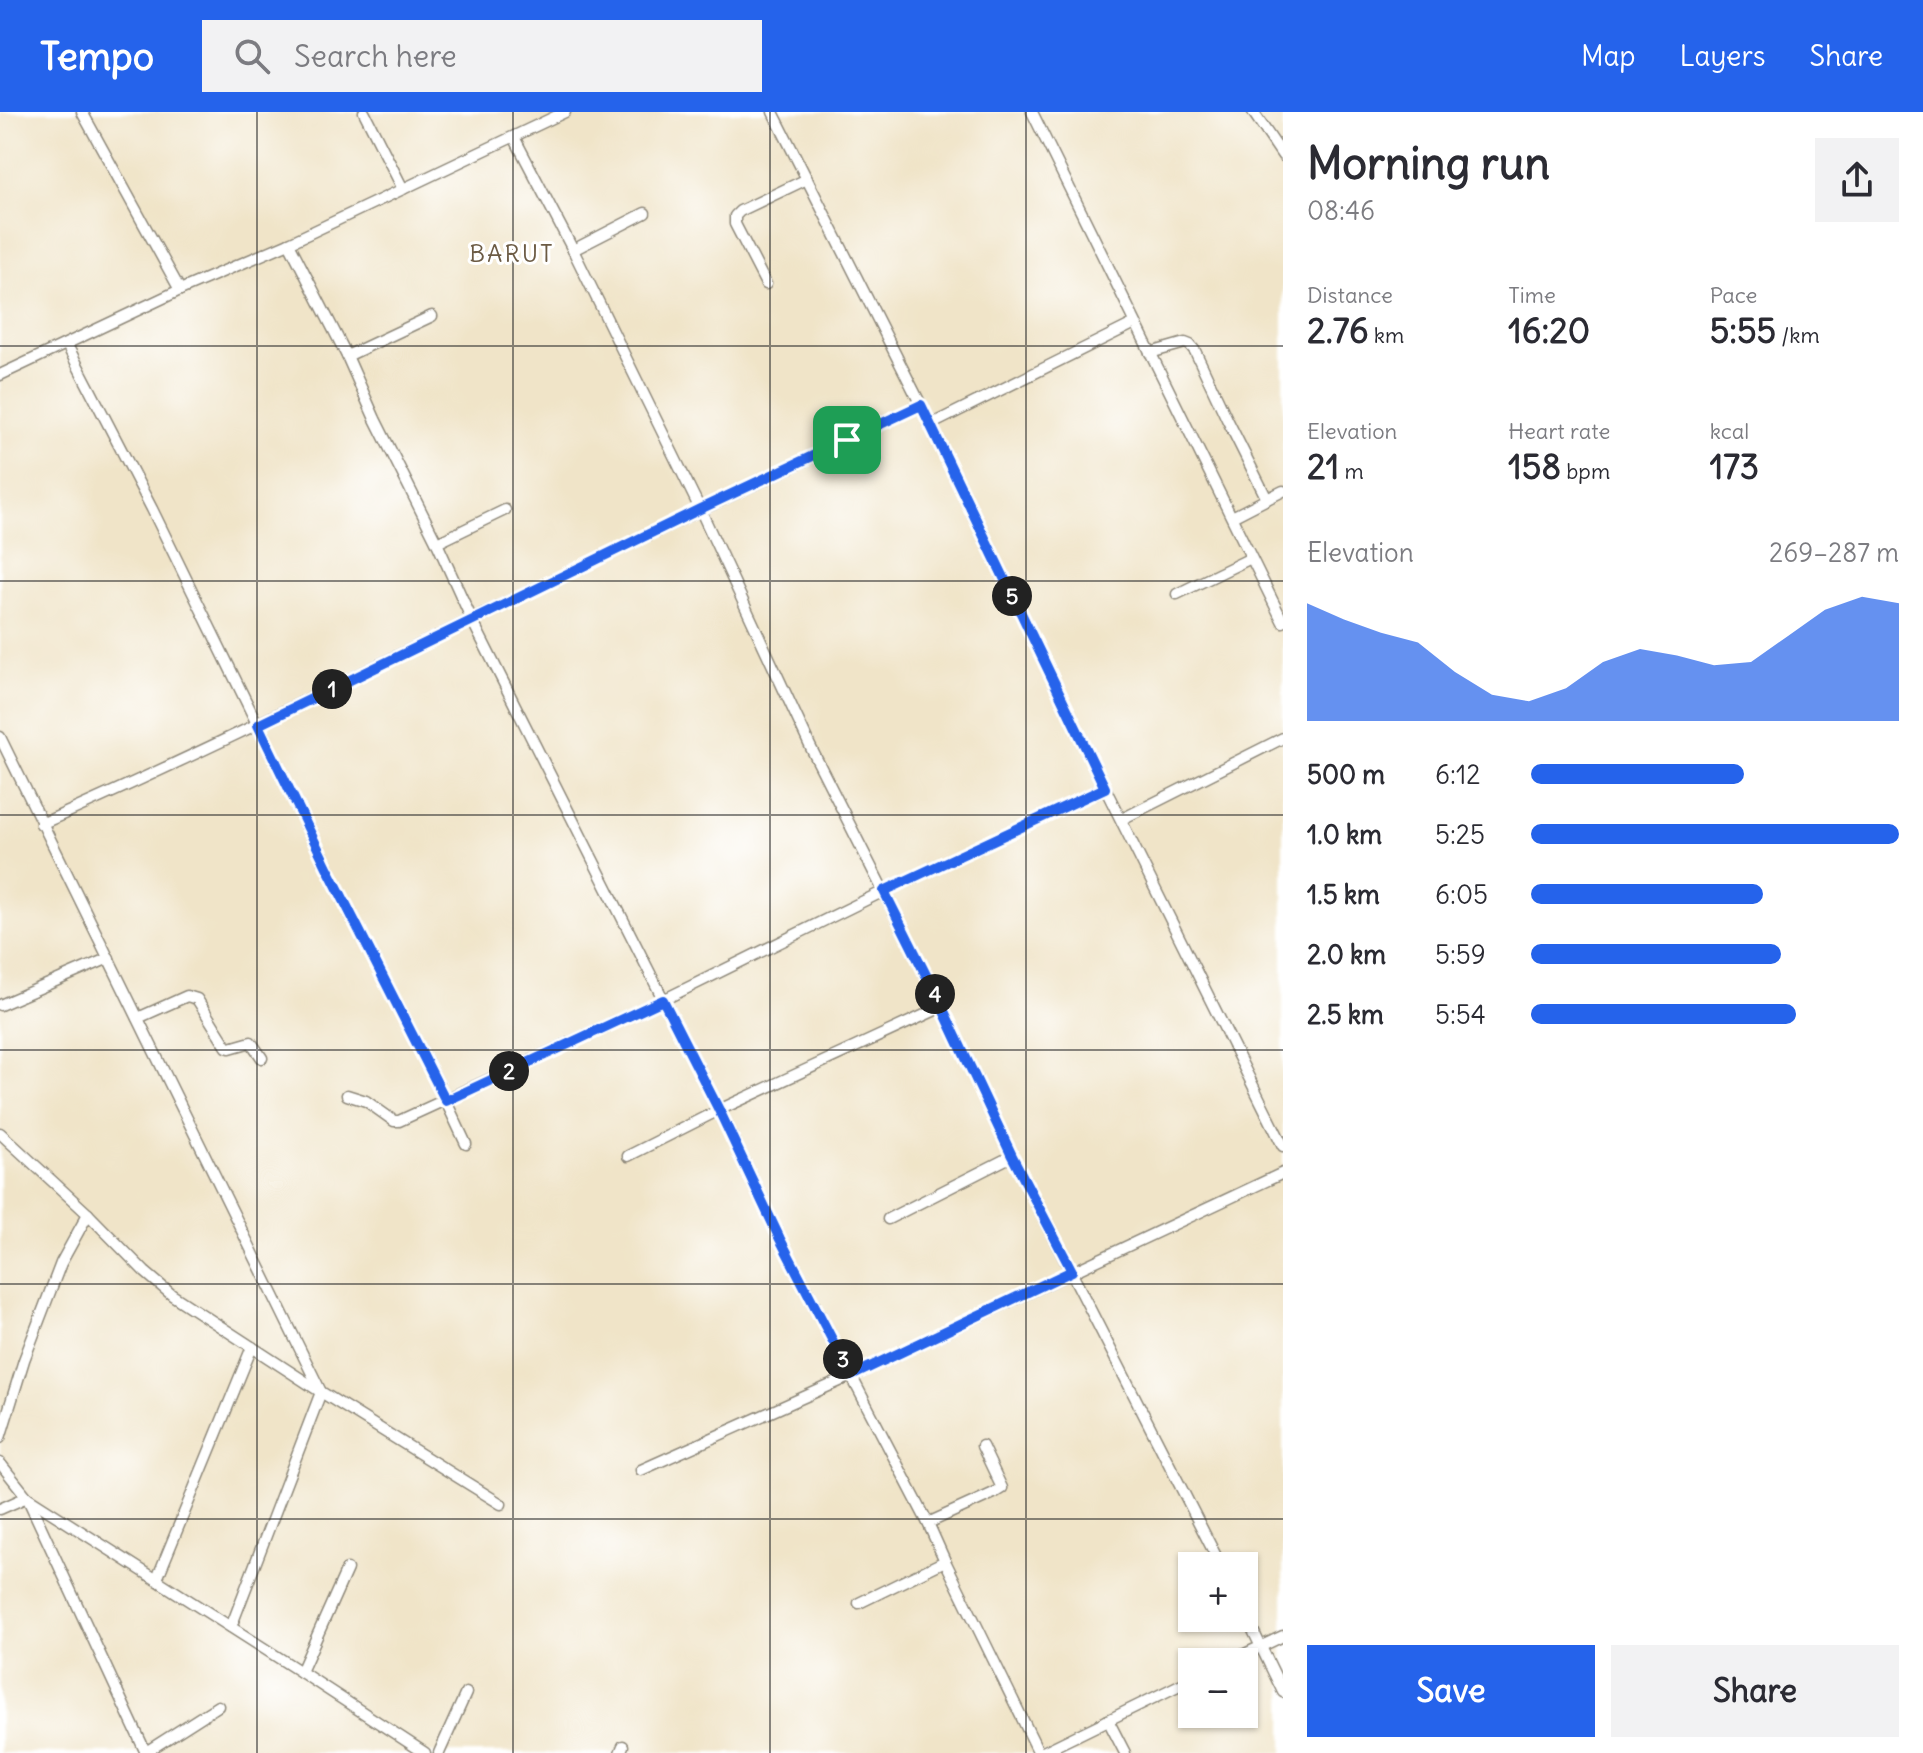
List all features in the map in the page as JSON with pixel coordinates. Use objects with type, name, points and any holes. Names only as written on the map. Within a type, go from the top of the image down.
[{"type":"street","points":[[82,112],[180,290]]},
{"type":"street","points":[[364,112],[403,189]]},
{"type":"street","points":[[773,112],[921,405],[1105,788],[1283,1146]]},
{"type":"street","points":[[1032,112],[1283,622]]},
{"type":"street","points":[[1253,112],[1283,156]]},
{"type":"street","points":[[0,375],[180,290],[289,243],[560,113]]},
{"type":"street","points":[[514,137],[700,509],[811,748],[942,1007],[1012,1156],[1214,1552]]},
{"type":"street","points":[[766,284],[735,224],[735,216],[807,179]]},
{"type":"street","points":[[573,250],[645,213]]},
{"type":"street","points":[[289,243],[347,356],[472,620],[719,1110],[780,1239],[928,1523],[1040,1753],[1178,1686]]},
{"type":"street","points":[[347,356],[432,316]]},
{"type":"street","points":[[930,425],[1135,323]]},
{"type":"street","points":[[1150,353],[1185,343],[1195,351],[1267,499]]},
{"type":"street","points":[[67,345],[466,1144]]},
{"type":"street","points":[[41,824],[258,725],[700,509],[921,405]]},
{"type":"street","points":[[1232,517],[1283,491]]},
{"type":"street","points":[[437,543],[505,510]]},
{"type":"street","points":[[1177,594],[1251,558]]},
{"type":"street","points":[[0,737],[321,1392],[231,1627]]},
{"type":"street","points":[[1122,819],[1283,738]]},
{"type":"street","points":[[347,1095],[366,1101],[394,1121],[399,1121],[663,1000],[884,891],[1105,788]]},
{"type":"street","points":[[0,1005],[109,958]]},
{"type":"street","points":[[138,1018],[193,996],[227,1047],[248,1041],[262,1058]]},
{"type":"street","points":[[628,1156],[719,1110],[942,1007]]},
{"type":"street","points":[[0,1133],[172,1295],[501,1504]]},
{"type":"street","points":[[888,1219],[1012,1156]]},
{"type":"street","points":[[641,1470],[851,1376],[1283,1173]]},
{"type":"street","points":[[0,1438],[24,1360],[61,1263],[88,1214]]},
{"type":"street","points":[[157,1579],[252,1347]]},
{"type":"street","points":[[928,1523],[1002,1488],[982,1446]]},
{"type":"street","points":[[0,1463],[27,1497],[146,1752],[218,1706]]},
{"type":"street","points":[[27,1497],[425,1753]]},
{"type":"street","points":[[0,1509],[27,1497]]},
{"type":"street","points":[[859,1603],[945,1561]]},
{"type":"street","points":[[301,1672],[347,1569]]},
{"type":"street","points":[[1254,1632],[1283,1692]]},
{"type":"street","points":[[1257,1648],[1283,1636]]},
{"type":"street","points":[[439,1753],[466,1693]]},
{"type":"street","points":[[1108,1720],[1125,1753]]},
{"type":"district","name":"BARUT","points":[[512,254]]},
{"type":"route","points":[[921,405],[1105,788],[884,891],[1012,1156],[1072,1271],[851,1376],[663,1000],[446,1101],[258,725],[847,440],[921,405]]}]
